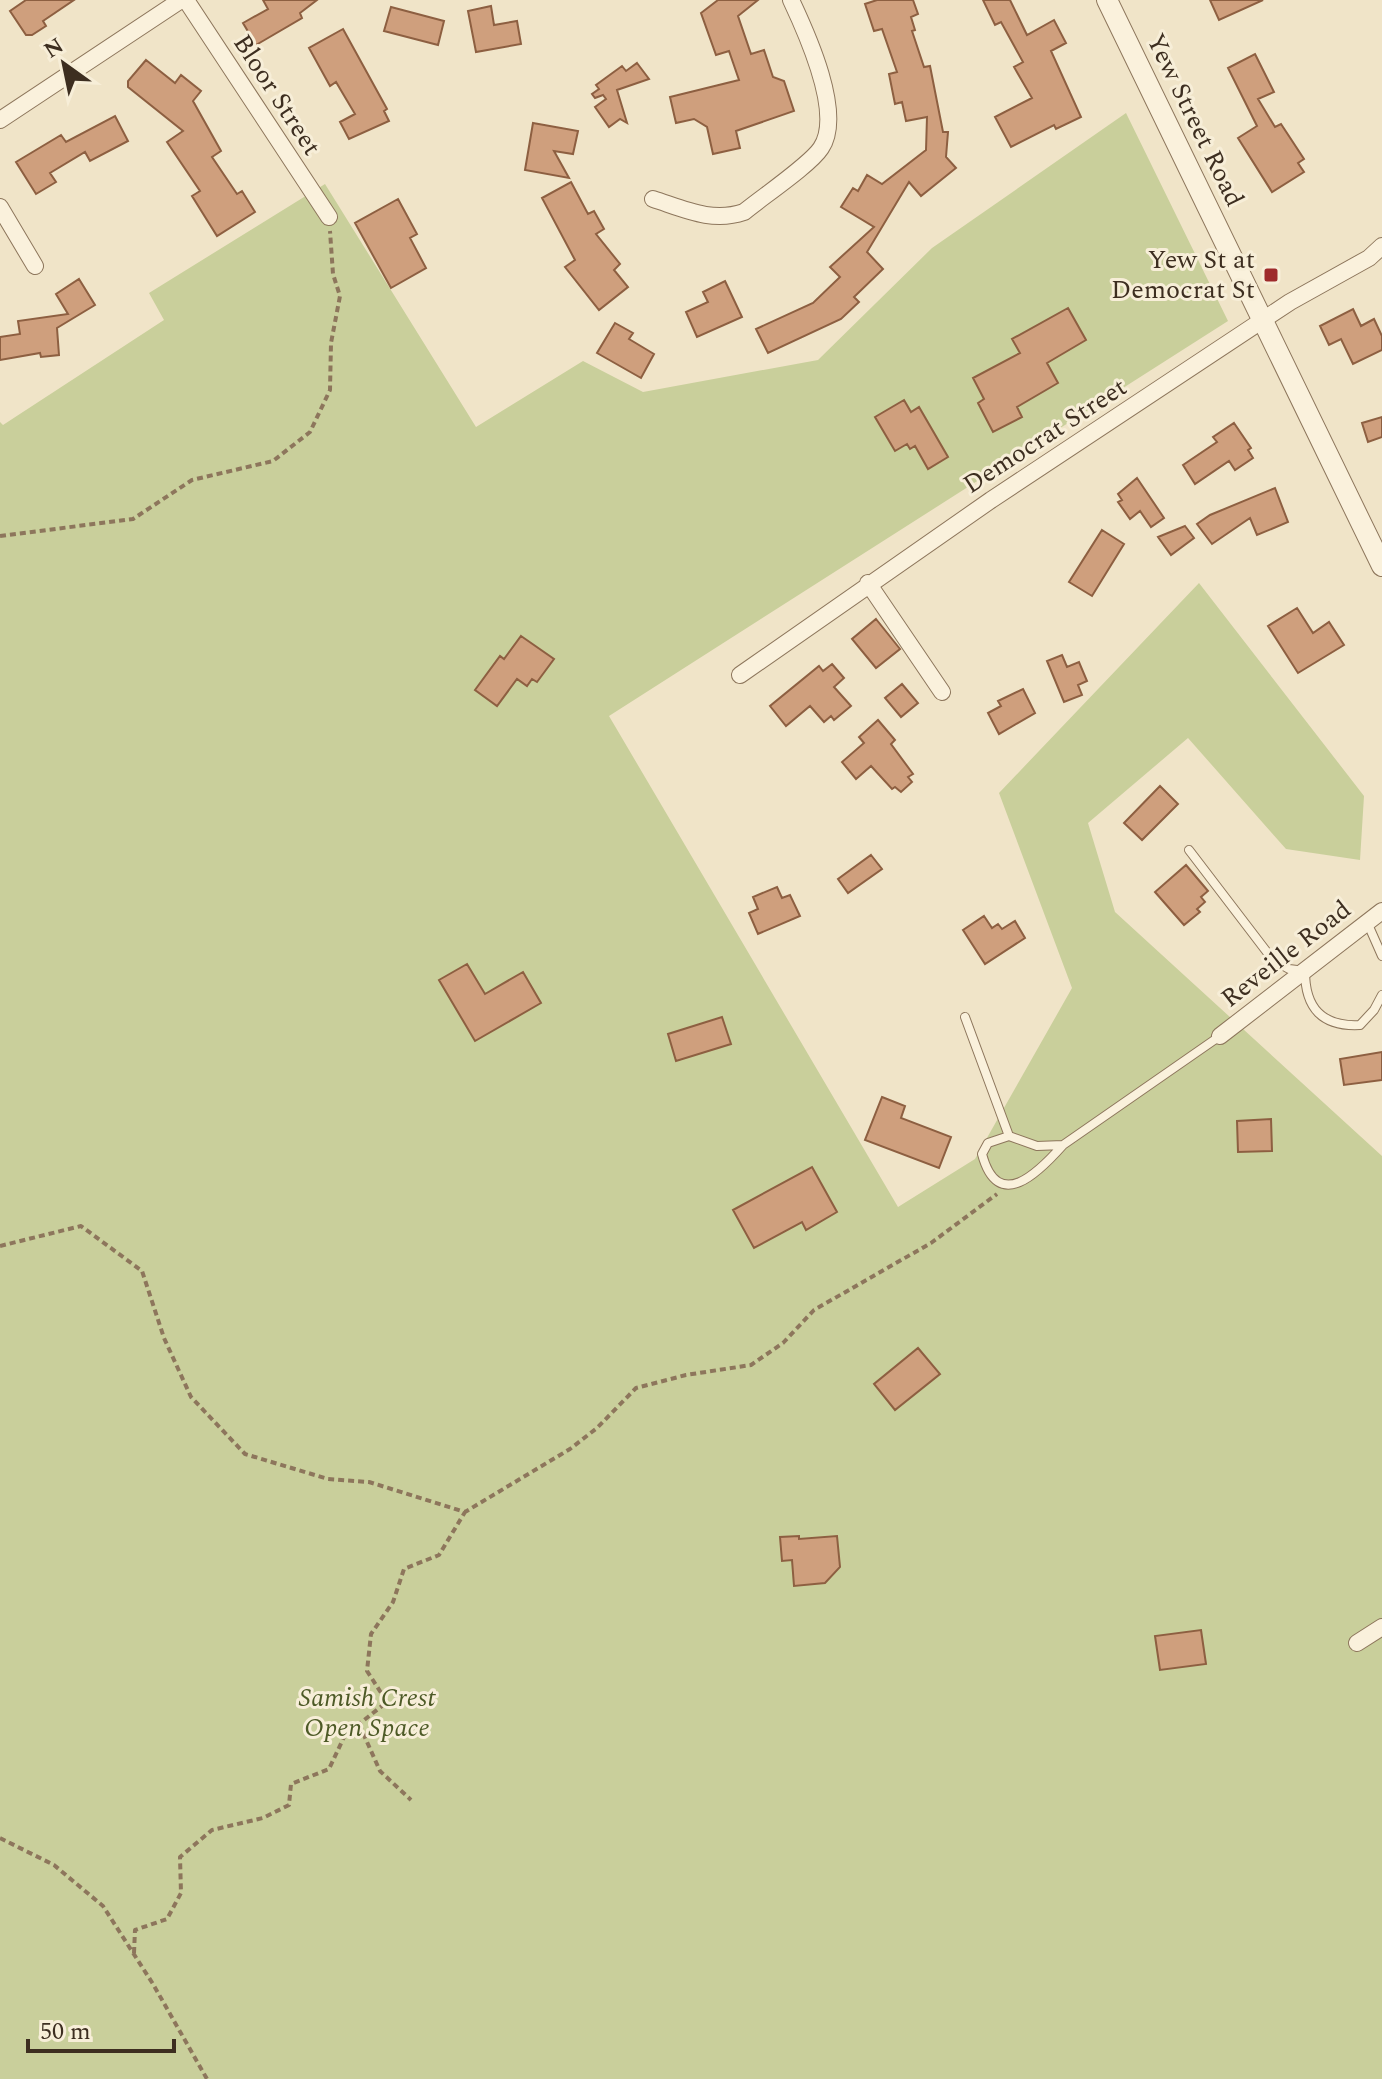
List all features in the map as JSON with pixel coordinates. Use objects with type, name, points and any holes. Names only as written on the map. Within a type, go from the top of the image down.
[{"type":"street","points":[[0,120],[183,0]]},
{"type":"street","name":"Bloor Street","points":[[183,0],[329,217]]},
{"type":"street","points":[[653,199],[717,219],[732,216],[744,212],[821,149],[829,126],[826,99],[791,0]]},
{"type":"street","name":"Yew Street Road","points":[[1107,0],[1382,566]]},
{"type":"street","points":[[0,207],[35,266]]},
{"type":"street","name":"Democrat Street","points":[[740,675],[868,583],[1290,302],[1369,258],[1382,247]]},
{"type":"street","points":[[868,583],[942,692]]},
{"type":"street","name":"Reveille Road","points":[[1220,1036],[1382,911]]},
{"type":"street","points":[[1357,1643],[1382,1627]]},
{"type":"lane","points":[[1189,850],[1273,960],[1289,969],[1305,971],[1310,1005],[1321,1016],[1339,1026],[1360,1025],[1374,1010],[1382,995]]},
{"type":"lane","points":[[1367,922],[1382,956]]},
{"type":"lane","points":[[965,1017],[1009,1136]]},
{"type":"lane","points":[[1063,1145],[1037,1146],[1009,1136],[988,1143],[982,1154],[986,1169],[996,1180],[1008,1184],[1024,1183],[1037,1174],[1063,1145],[1220,1036]]},
{"type":"path","points":[[0,536],[133,519],[192,480],[273,461],[310,432],[330,390],[331,343],[340,296],[333,274],[329,217]]},
{"type":"path","points":[[134,1953],[135,1930],[167,1919],[181,1893],[180,1857],[212,1830],[263,1818],[289,1805],[291,1784],[329,1769],[345,1735],[387,1702],[367,1671],[371,1634],[393,1602],[404,1569],[439,1555],[465,1512],[570,1449],[597,1428],[636,1388],[686,1375],[751,1365],[783,1343],[814,1310],[931,1243],[1008,1184]]},
{"type":"path","points":[[0,1246],[81,1226],[142,1271],[164,1338],[191,1397],[245,1454],[328,1479],[369,1482],[465,1512]]},
{"type":"path","points":[[359,1724],[380,1771],[411,1800]]},
{"type":"path","points":[[0,1838],[54,1865],[103,1906],[207,2079]]},
{"type":"green space","name":"Samish Crest Open Space","points":[[1126,113],[1228,321],[609,716],[898,1207],[975,1159],[1072,988],[999,793],[1199,583],[1364,796],[1360,860],[1286,849],[1188,738],[1088,823],[1115,912],[1382,1156],[1382,2079],[0,2079],[0,422],[3,425],[164,320],[149,293],[325,184],[476,427],[583,361],[643,392],[818,360],[932,248]]},
{"type":"building","points":[[26,0],[74,0],[43,21],[46,26],[32,35],[26,35],[10,11]]},
{"type":"building","points":[[263,0],[317,0],[300,13],[302,18],[256,45],[243,23],[268,9]]},
{"type":"building","points":[[718,0],[758,0],[738,16],[751,54],[764,50],[773,77],[784,81],[794,111],[736,131],[740,148],[713,154],[707,127],[694,119],[676,123],[670,97],[739,80],[729,51],[716,55],[701,13]]},
{"type":"building","points":[[877,0],[913,0],[918,14],[911,17],[915,30],[912,31],[924,67],[930,66],[943,132],[948,132],[946,157],[956,168],[921,196],[909,182],[867,252],[883,269],[854,297],[859,302],[841,319],[768,353],[756,329],[813,303],[840,277],[830,267],[874,227],[841,207],[853,188],[858,191],[867,175],[882,184],[926,150],[927,117],[906,121],[902,102],[895,104],[889,74],[897,72],[882,29],[874,31],[865,4]]},
{"type":"building","points":[[983,0],[1010,0],[1027,35],[1054,20],[1066,43],[1051,51],[1081,117],[1056,129],[1054,125],[1011,147],[995,117],[1032,98],[1014,67],[1023,62],[1001,22],[995,25]]},
{"type":"building","points":[[1210,0],[1263,0],[1219,20]]},
{"type":"building","points":[[491,6],[494,25],[517,21],[521,44],[476,52],[468,11]]},
{"type":"building","points":[[391,7],[444,21],[438,45],[384,31]]},
{"type":"building","points":[[343,29],[387,109],[384,111],[389,121],[349,139],[340,122],[355,114],[336,82],[330,86],[309,48]]},
{"type":"building","points":[[1255,54],[1274,92],[1258,99],[1275,127],[1281,124],[1304,159],[1298,163],[1304,172],[1272,192],[1238,138],[1257,126],[1228,68]]},
{"type":"building","points":[[146,60],[175,83],[181,75],[201,91],[193,101],[221,151],[212,157],[237,194],[242,191],[255,212],[217,236],[192,196],[200,191],[167,142],[183,131],[128,87],[128,81]]},
{"type":"building","points":[[637,63],[649,79],[617,90],[627,123],[620,119],[609,127],[595,107],[606,99],[603,95],[595,98],[592,94],[599,89],[596,85],[622,66],[626,71]]},
{"type":"building","points":[[115,116],[128,141],[90,161],[85,152],[50,173],[56,182],[36,194],[16,162],[61,135],[66,142]]},
{"type":"building","points":[[533,123],[578,131],[573,154],[554,151],[569,178],[525,170]]},
{"type":"building","points":[[571,182],[588,214],[594,211],[604,229],[596,234],[620,264],[614,270],[628,287],[599,310],[565,267],[575,260],[542,198]]},
{"type":"building","points":[[398,199],[417,234],[410,238],[426,268],[391,288],[355,223]]},
{"type":"building","points":[[79,279],[95,305],[57,328],[59,355],[41,357],[40,353],[0,360],[0,337],[20,334],[18,321],[68,314],[56,294]]},
{"type":"building","points":[[725,281],[742,317],[697,337],[686,312],[708,302],[703,292]]},
{"type":"building","points":[[1068,308],[1086,340],[1047,363],[1058,383],[1017,407],[1022,417],[993,432],[978,403],[984,399],[973,378],[1020,353],[1012,339]]},
{"type":"building","points":[[1353,309],[1361,326],[1374,319],[1382,336],[1382,350],[1353,364],[1341,339],[1329,345],[1320,326]]},
{"type":"building","points":[[615,323],[633,333],[629,339],[654,354],[641,378],[597,353]]},
{"type":"building","points":[[904,400],[911,412],[919,407],[948,457],[928,469],[915,446],[910,449],[907,444],[895,451],[875,417]]},
{"type":"building","points":[[1382,417],[1382,437],[1368,442],[1362,423]]},
{"type":"building","points":[[1234,423],[1251,448],[1248,450],[1253,458],[1235,470],[1229,461],[1195,484],[1183,465],[1217,442],[1213,437]]},
{"type":"building","points":[[1137,478],[1164,518],[1151,527],[1140,511],[1130,519],[1118,502],[1122,500],[1118,494]]},
{"type":"building","points":[[1275,488],[1288,522],[1257,535],[1250,518],[1212,544],[1197,524],[1210,515]]},
{"type":"building","points":[[1185,526],[1194,538],[1171,555],[1158,537]]},
{"type":"building","points":[[1102,530],[1124,544],[1092,596],[1069,582]]},
{"type":"building","points":[[1297,608],[1313,633],[1329,622],[1344,645],[1298,673],[1268,626]]},
{"type":"building","points":[[876,619],[900,649],[876,668],[852,639]]},
{"type":"building","points":[[521,636],[554,659],[537,682],[532,679],[527,686],[517,679],[497,706],[475,690],[500,656],[504,659]]},
{"type":"building","points":[[1062,655],[1067,667],[1079,662],[1087,681],[1078,685],[1082,695],[1064,702],[1047,661]]},
{"type":"building","points":[[832,664],[844,678],[834,687],[851,706],[834,720],[831,716],[824,722],[810,706],[786,726],[770,706],[819,666],[823,671]]},
{"type":"building","points":[[902,684],[918,703],[901,717],[885,698]]},
{"type":"building","points":[[1023,689],[1035,713],[999,734],[988,713],[1001,706],[998,701]]},
{"type":"building","points":[[878,720],[895,740],[891,744],[913,774],[908,777],[912,782],[901,792],[895,787],[892,789],[871,766],[856,779],[842,762],[864,743],[859,737]]},
{"type":"building","points":[[1160,786],[1178,804],[1142,840],[1124,823]]},
{"type":"building","points":[[871,855],[882,869],[848,893],[838,879]]},
{"type":"building","points":[[1186,865],[1208,891],[1201,897],[1205,902],[1197,909],[1200,912],[1184,925],[1155,892]]},
{"type":"building","points":[[777,887],[782,898],[790,895],[800,916],[758,934],[749,913],[758,909],[753,897]]},
{"type":"building","points":[[984,916],[992,928],[998,924],[1002,929],[1015,921],[1025,938],[985,964],[963,930]]},
{"type":"building","points":[[467,964],[485,994],[523,972],[541,1003],[475,1041],[439,980]]},
{"type":"building","points":[[722,1017],[731,1044],[676,1061],[668,1034]]},
{"type":"building","points":[[1382,1052],[1382,1080],[1344,1085],[1340,1059]]},
{"type":"building","points":[[882,1097],[905,1106],[901,1118],[951,1137],[939,1168],[865,1140]]},
{"type":"building","points":[[1271,1119],[1272,1151],[1238,1152],[1237,1121]]},
{"type":"building","points":[[812,1167],[837,1212],[806,1230],[802,1222],[754,1248],[733,1210]]},
{"type":"building","points":[[918,1348],[940,1374],[895,1410],[874,1384]]},
{"type":"building","points":[[799,1536],[799,1539],[837,1536],[840,1567],[825,1583],[794,1586],[792,1560],[782,1561],[780,1537]]},
{"type":"building","points":[[1201,1630],[1206,1664],[1160,1670],[1155,1636]]},
{"type":"place","name":"Yew St at Democrat St","points":[[1271,275]]}]
